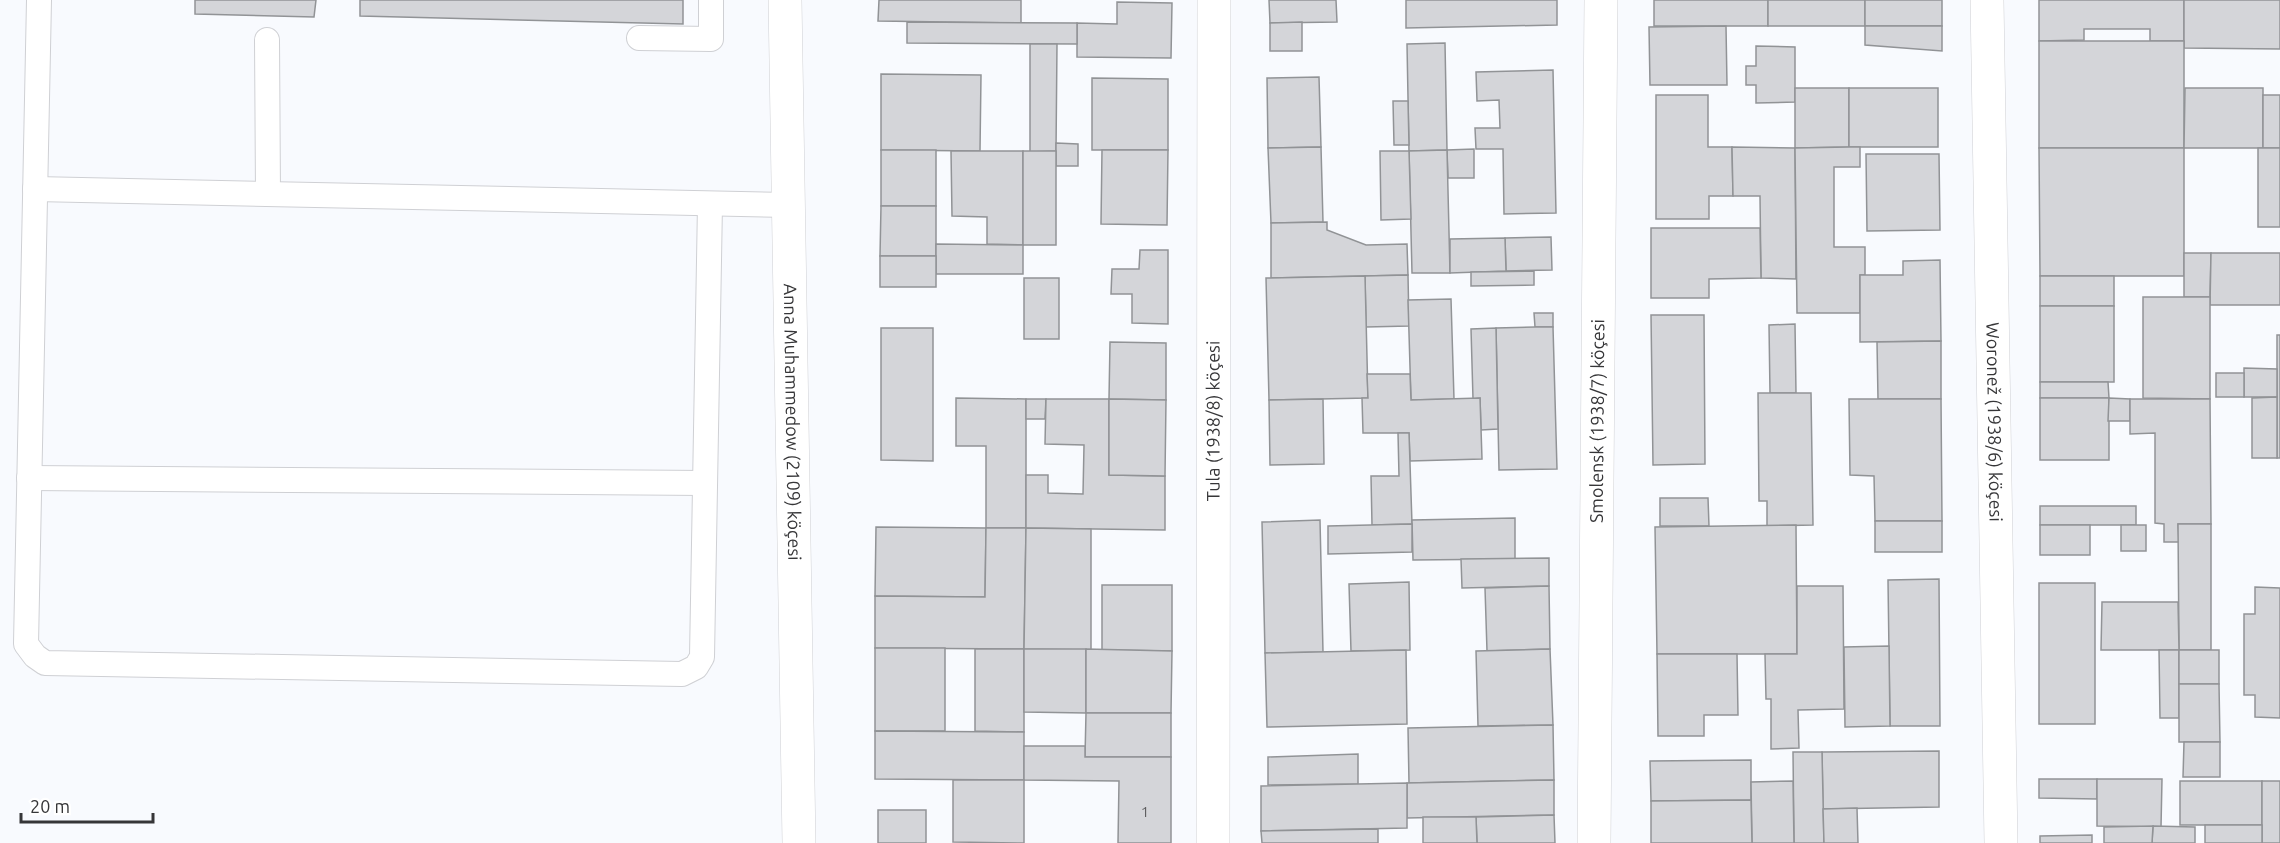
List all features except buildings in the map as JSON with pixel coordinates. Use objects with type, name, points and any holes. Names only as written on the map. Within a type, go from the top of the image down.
[{"type":"street","name":"Anna Muhammedow (2109) köçesi","points":[[785,0],[799,843]]},
{"type":"street","name":"Tula (1938/8) köçesi","points":[[1213,843],[1214,0]]},
{"type":"street","name":"Smolensk (1938/7) köçesi","points":[[1594,843],[1601,0]]},
{"type":"street","name":"Woronež (1938/6) köçesi","points":[[1988,0],[2001,843]]},
{"type":"lane","points":[[39,0],[26,644],[35,656],[45,663],[682,674],[696,667],[702,657],[710,204]]},
{"type":"lane","points":[[639,38],[711,39],[711,0]]},
{"type":"lane","points":[[267,40],[268,194]]},
{"type":"lane","points":[[36,189],[789,205]]},
{"type":"lane","points":[[29,478],[705,483]]}]
